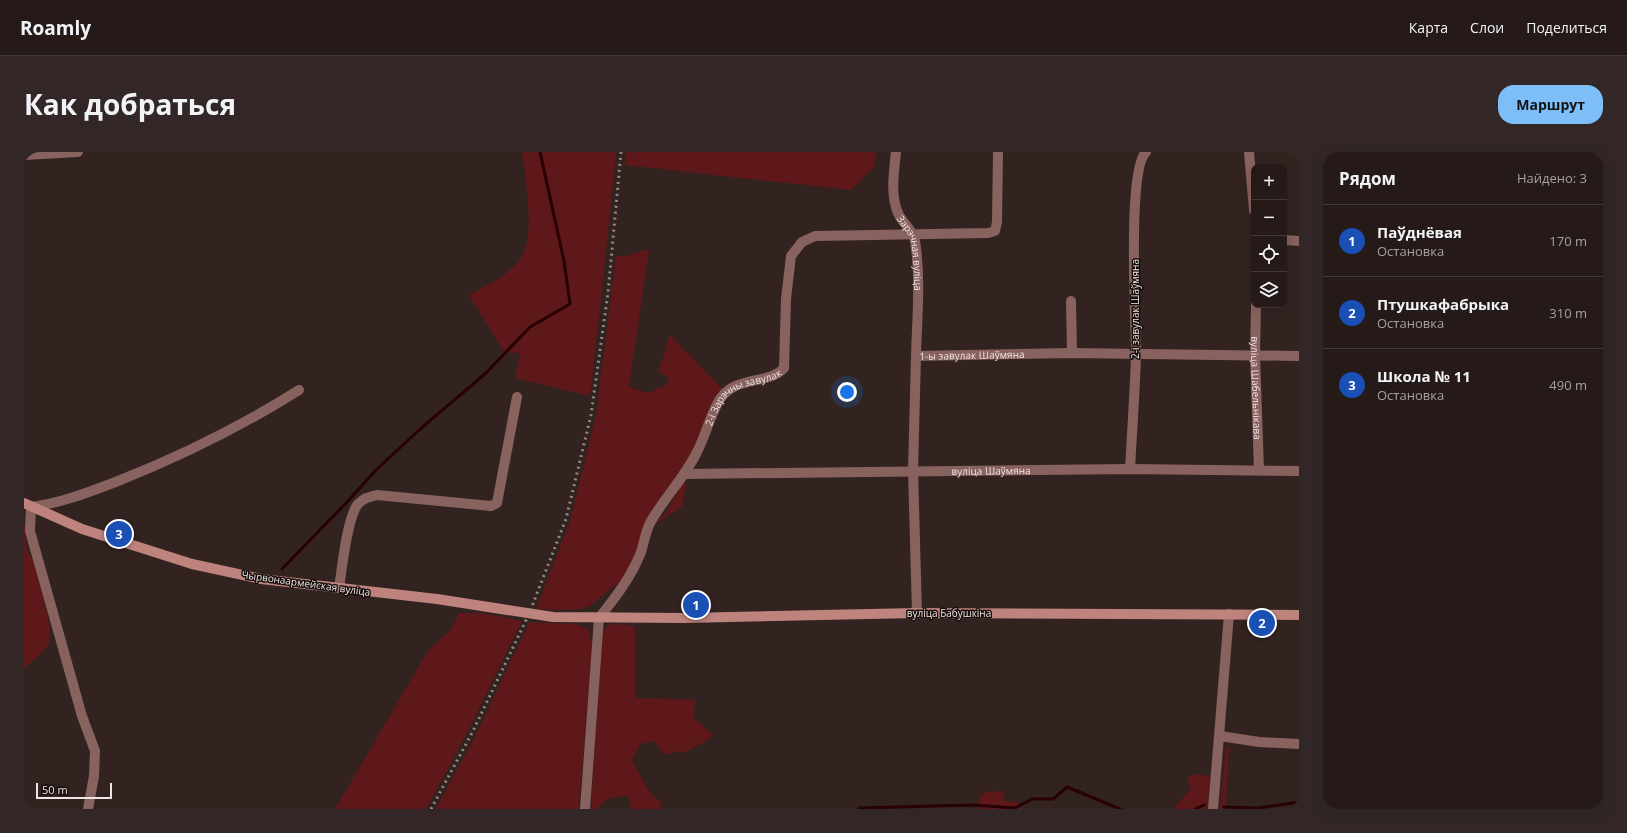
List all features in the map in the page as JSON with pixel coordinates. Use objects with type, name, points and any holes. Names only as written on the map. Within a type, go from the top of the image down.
[{"type":"street","points":[[24,155],[78,152]]},
{"type":"street","name":"Зарэчная вуліца","points":[[896,152],[893,179],[894,199],[898,213],[915,240],[918,291],[916,356]]},
{"type":"street","name":"2-і Зарэчны завулак","points":[[599,618],[614,600],[632,572],[641,552],[650,523],[697,453],[720,399],[729,389],[741,383],[780,373],[784,368],[786,300],[791,256],[802,242],[815,236],[988,234],[995,231],[997,222],[998,152]]},
{"type":"street","name":"2-і завулак Шаўмяна","points":[[1130,469],[1136,354],[1135,214],[1137,180],[1142,156],[1146,152]]},
{"type":"street","points":[[1249,152],[1253,200]]},
{"type":"street","points":[[1287,240],[1299,241]]},
{"type":"street","points":[[1071,301],[1072,353]]},
{"type":"street","name":"вуліца Шабельнікава","points":[[1256,308],[1259,470]]},
{"type":"street","name":"1-ы завулак Шаўмяна","points":[[917,612],[913,470],[916,356],[1072,353],[1299,356]]},
{"type":"street","points":[[88,809],[94,776],[95,751],[82,716],[30,531],[27,505],[68,500],[155,467],[254,418],[299,390]]},
{"type":"street","points":[[339,588],[351,520],[357,505],[365,498],[377,495],[491,506],[497,503],[517,397]]},
{"type":"street","name":"вуліца Шаўмяна","points":[[684,474],[913,470],[1130,469],[1299,471]]},
{"type":"street","name":"Чырвонаармейская вуліца","points":[[27,505],[110,538],[192,564],[261,578],[437,599],[552,617],[599,618]]},
{"type":"street","name":"вуліца Бабушкіна","points":[[599,618],[917,612],[1299,615]]},
{"type":"street","points":[[1213,809],[1229,614]]},
{"type":"street","points":[[585,809],[599,618]]},
{"type":"street","points":[[1220,736],[1259,742],[1299,744]]},
{"type":"shaded area","points":[[522,152],[616,152],[590,396],[515,378],[520,353],[504,352],[469,295],[508,272],[519,261],[524,251],[529,224]]},
{"type":"shaded area","points":[[626,152],[876,152],[874,167],[851,190],[625,165]]},
{"type":"shaded area","points":[[649,250],[629,387],[648,393],[668,384],[668,377],[658,372],[670,335],[723,389],[694,452],[621,581],[588,607],[573,610],[536,609],[570,521],[596,415],[616,256],[625,256]]},
{"type":"shaded area","points":[[686,482],[682,507],[653,525],[667,511],[682,483]]},
{"type":"shaded area","points":[[24,525],[27,530],[27,546],[29,554],[33,560],[44,602],[50,634],[49,641],[45,649],[24,668]]},
{"type":"shaded area","points":[[459,613],[482,613],[522,621],[469,729],[426,809],[335,809],[429,649],[450,631]]},
{"type":"shaded area","points":[[529,622],[576,624],[588,629],[592,645],[579,809],[436,809],[477,733]]},
{"type":"shaded area","points":[[614,624],[635,626],[635,698],[695,700],[694,718],[714,736],[688,751],[663,754],[655,741],[640,744],[632,760],[649,792],[661,802],[661,809],[630,809],[629,797],[614,797],[604,802],[596,809],[591,809],[602,638],[607,627]]},
{"type":"shaded area","points":[[1226,747],[1229,747],[1226,802],[1228,809],[1220,809]]},
{"type":"shaded area","points":[[1194,774],[1210,776],[1207,809],[1173,809],[1191,788],[1187,778]]},
{"type":"shaded area","points":[[1003,791],[1004,801],[1019,802],[1023,809],[980,809],[978,801],[984,792]]},
{"type":"waterway","points":[[282,569],[376,470],[419,430],[486,373],[530,327],[570,304],[564,261],[540,152]]},
{"type":"waterway","points":[[859,808],[973,805],[1015,808],[1032,799],[1053,799],[1067,787],[1120,809]]},
{"type":"waterway","points":[[1224,807],[1258,808],[1299,802]]},
{"type":"waterway","points":[[1195,809],[1204,805]]},
{"type":"railway","points":[[431,809],[473,731],[529,614],[566,519],[591,415],[608,293],[621,152]]},
{"type":"place","name":"Школа № 11","points":[[119,534]]},
{"type":"place","name":"Паўднёвая","points":[[696,605]]},
{"type":"place","name":"Птушкафабрыка","points":[[1262,623]]}]
